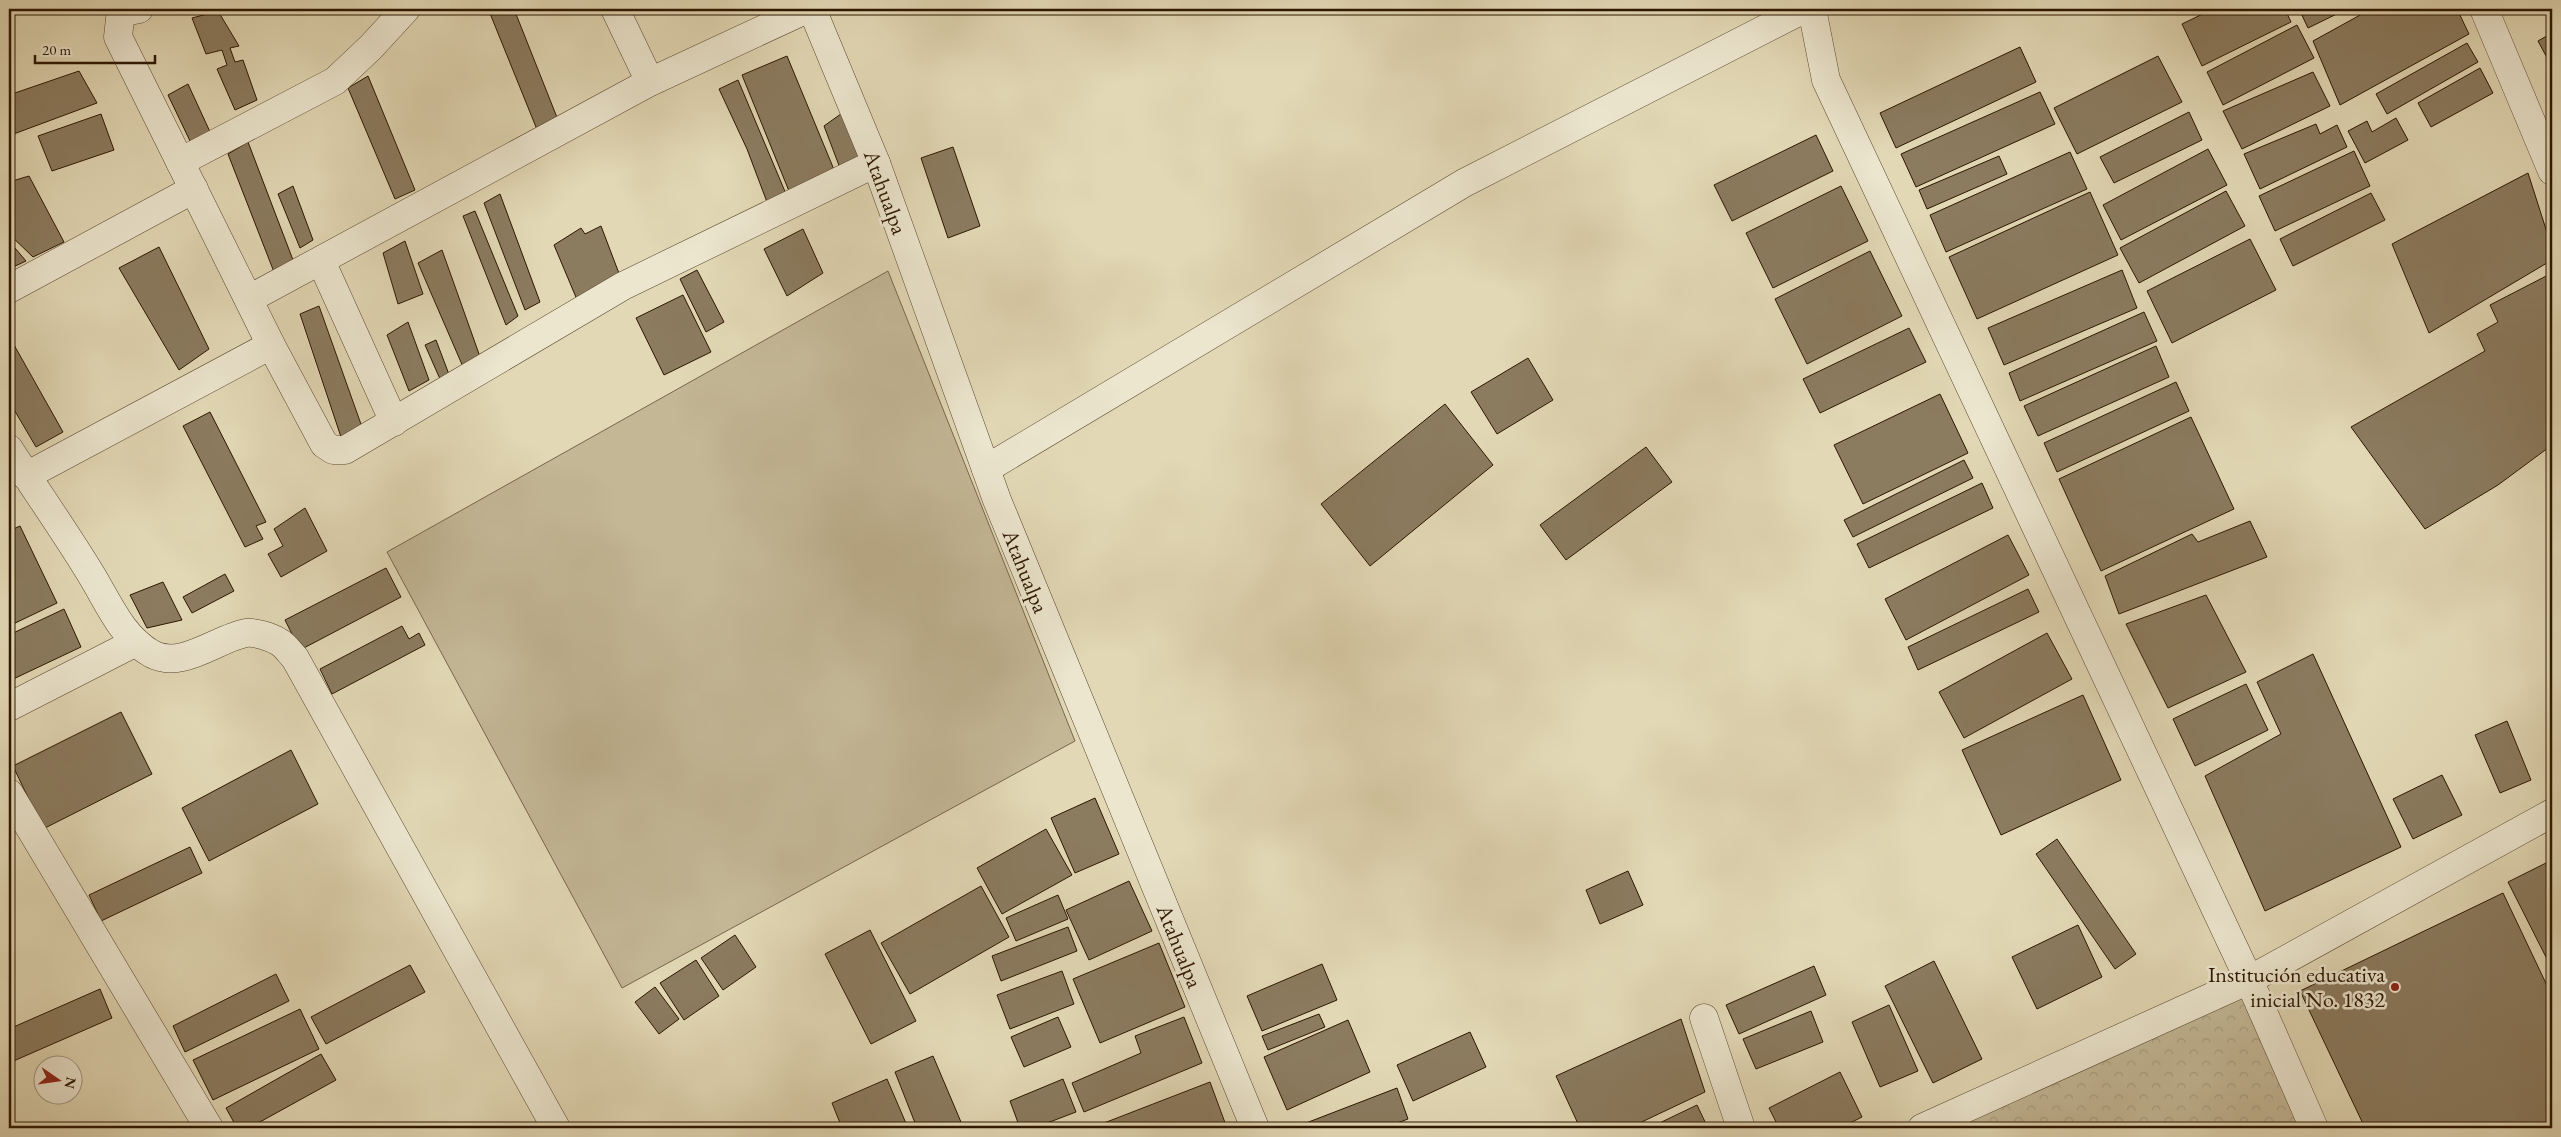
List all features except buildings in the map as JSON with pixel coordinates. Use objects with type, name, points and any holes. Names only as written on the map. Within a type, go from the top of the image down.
[{"type":"street","points":[[139,9],[124,12],[118,28],[118,38],[271,344],[324,444],[333,450],[346,450],[623,286],[876,163]]},
{"type":"street","points":[[180,162],[335,81],[371,48],[406,9]]},
{"type":"street","points":[[615,9],[650,82]]},
{"type":"street","points":[[249,299],[650,82],[807,9]]},
{"type":"street","name":"Atahualpa","points":[[812,9],[876,163],[986,469],[1255,1128]]},
{"type":"street","points":[[986,469],[1464,183],[1804,9]]},
{"type":"street","points":[[1812,9],[1826,80],[2249,980],[2314,1128]]},
{"type":"street","points":[[2484,9],[2552,171]]},
{"type":"street","points":[[9,289],[194,189]]},
{"type":"street","points":[[321,261],[394,422]]},
{"type":"street","points":[[26,476],[271,344]]},
{"type":"street","points":[[9,449],[93,577],[116,618],[136,642],[153,654],[170,658],[190,655],[247,633],[266,636],[281,642],[295,658],[556,1128]]},
{"type":"street","points":[[9,707],[136,642]]},
{"type":"street","points":[[9,793],[209,1128]]},
{"type":"street","points":[[1922,1128],[2249,980],[2552,812]]},
{"type":"street","points":[[1704,1018],[1741,1128]]},
{"type":"green space","points":[[888,271],[1075,741],[622,988],[387,552]]},
{"type":"green space","points":[[2249,980],[2314,1128],[1922,1128]]},
{"type":"place","name":"Institución educativa inicial No. 1832","points":[[2395,987]]}]
